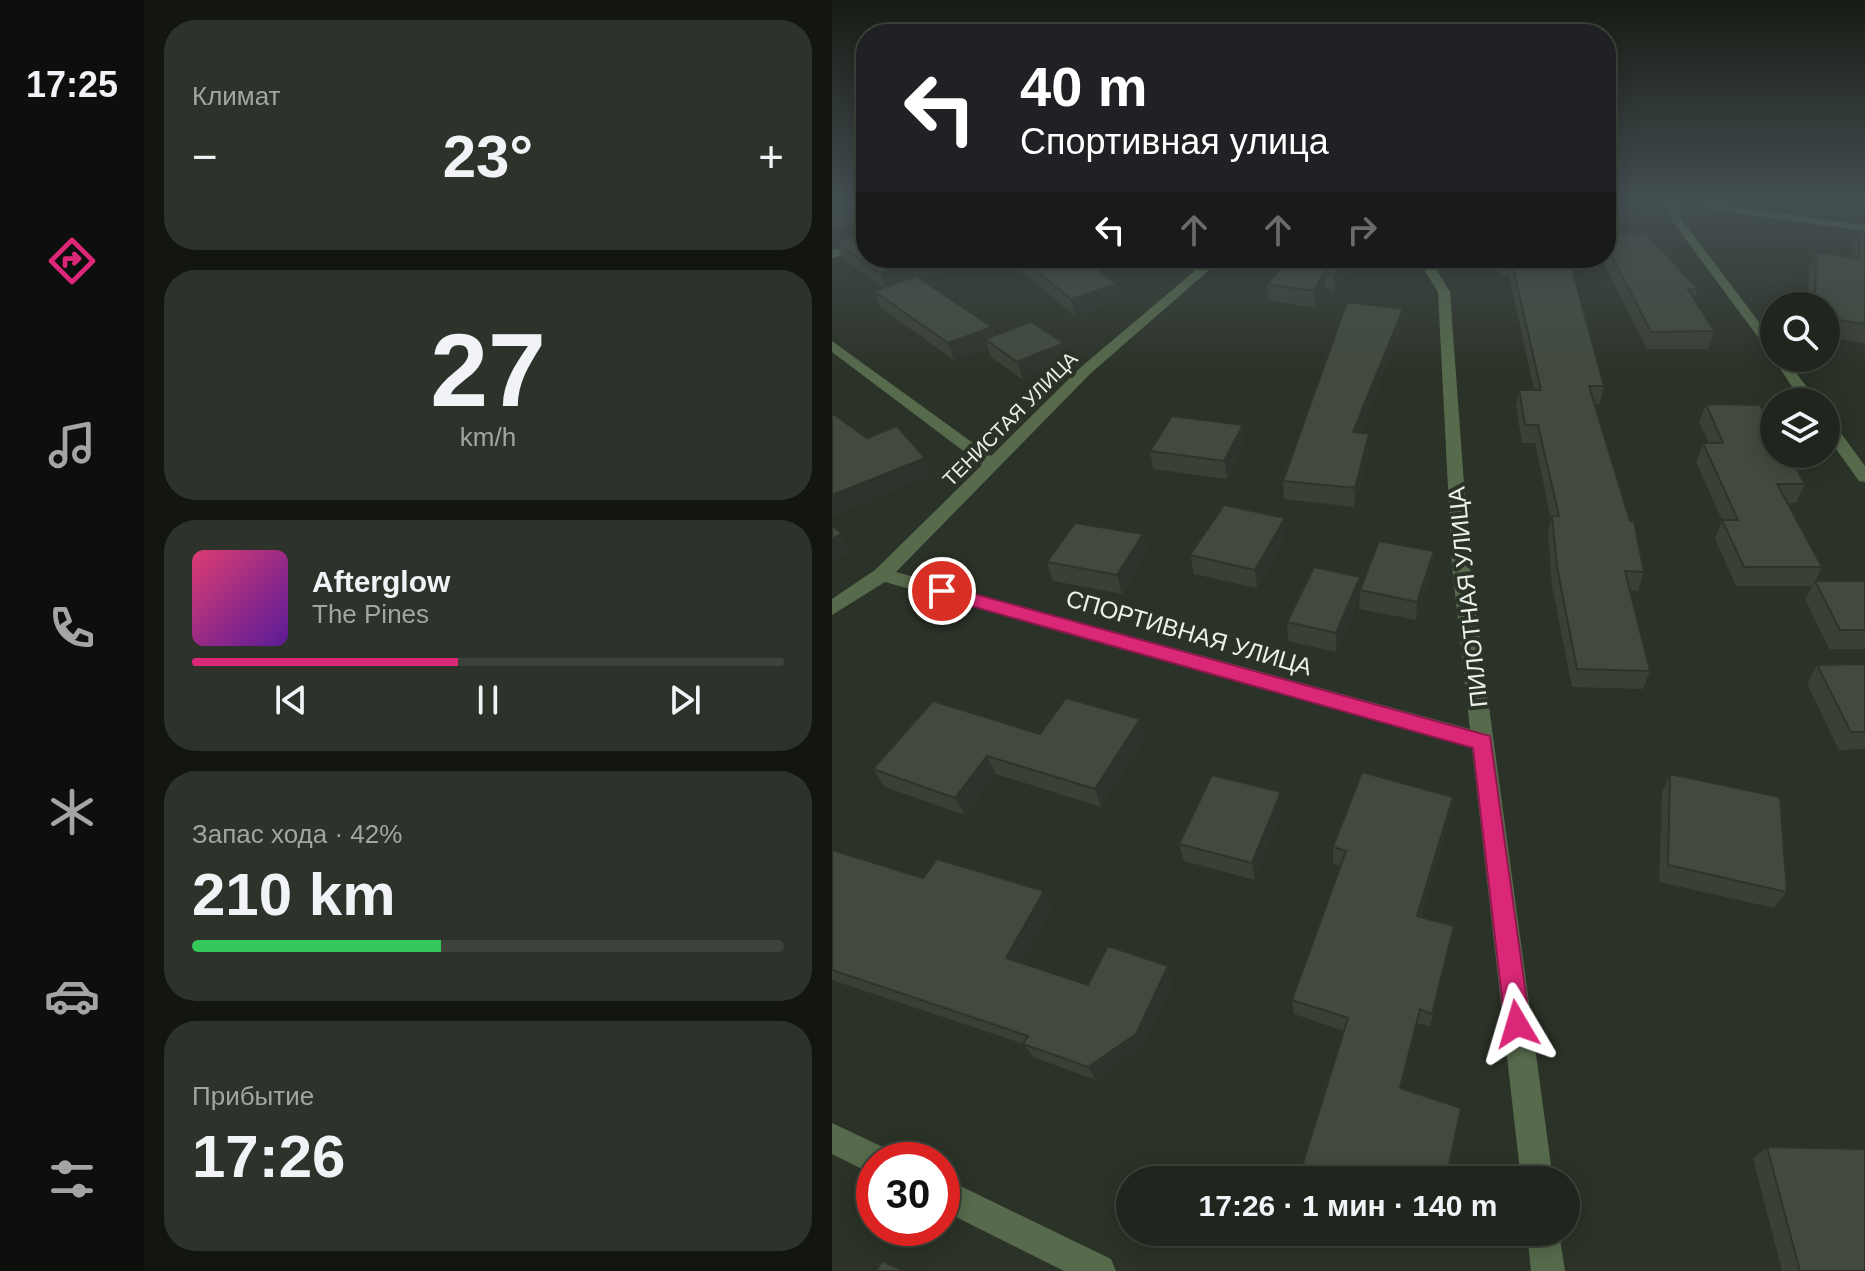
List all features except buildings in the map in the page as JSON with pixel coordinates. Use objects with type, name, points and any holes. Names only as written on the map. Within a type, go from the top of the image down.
[{"type":"street","points":[[1704,257],[1760,333]]},
{"type":"street","name":"ТЕНИСТАЯ УЛИЦА","points":[[832,608],[882,575],[1086,370],[1205,268]]},
{"type":"street","name":"ПИЛОТНАЯ УЛИЦА","points":[[1429,268],[1444,292],[1461,566],[1535,1166]]},
{"type":"street","points":[[832,345],[992,464]]},
{"type":"street","points":[[1840,443],[1865,477]]},
{"type":"street","name":"СПОРТИВНАЯ УЛИЦА","points":[[882,575],[1483,742]]},
{"type":"street","points":[[832,1138],[856,1150]]},
{"type":"street","points":[[960,1202],[1099,1271]]},
{"type":"street","points":[[1545,1246],[1548,1271]]},
{"type":"route","points":[[942,591],[1483,742],[1517,1024]]}]
